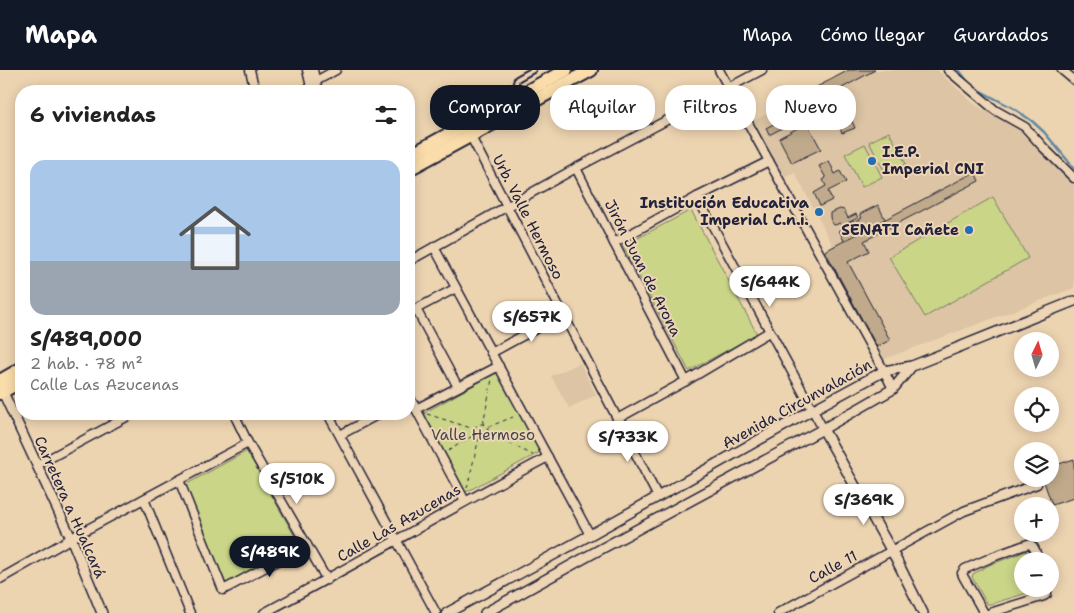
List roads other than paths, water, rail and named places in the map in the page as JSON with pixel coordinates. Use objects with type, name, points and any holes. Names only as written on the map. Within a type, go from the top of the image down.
[{"type":"highway","points":[[538,85],[566,70]]},
{"type":"highway","points":[[415,153],[468,131],[591,70]]},
{"type":"highway","points":[[415,165],[468,131]]},
{"type":"highway","points":[[1,388],[15,375]]},
{"type":"highway","points":[[1,388],[15,383]]},
{"type":"street","points":[[250,70],[254,85]]},
{"type":"street","points":[[307,70],[311,85]]},
{"type":"street","points":[[313,70],[317,85]]},
{"type":"street","points":[[316,81],[336,70]]},
{"type":"street","points":[[719,70],[727,85]]},
{"type":"street","points":[[734,85],[762,70]]},
{"type":"street","points":[[948,70],[995,110],[1025,127],[1074,178]]},
{"type":"street","points":[[1062,70],[1074,80]]},
{"type":"street","points":[[415,258],[576,168],[665,121]]},
{"type":"street","points":[[752,130],[893,389]]},
{"type":"street","name":"Urb. Valle Hermoso","points":[[468,131],[658,497]]},
{"type":"street","points":[[614,243],[698,196],[769,161]]},
{"type":"street","name":"Jirón Juan de Arona","points":[[576,168],[686,381]]},
{"type":"street","points":[[698,196],[822,429],[892,551],[923,613]]},
{"type":"street","points":[[434,247],[590,535]]},
{"type":"street","points":[[456,288],[416,309],[458,387]]},
{"type":"street","name":"Avenida Circunvalación","points":[[447,613],[884,371],[912,366],[1074,301]]},
{"type":"street","points":[[491,353],[562,314]]},
{"type":"street","points":[[617,419],[769,332]]},
{"type":"street","points":[[464,501],[416,409],[498,366]]},
{"type":"street","points":[[484,613],[893,389],[912,366]]},
{"type":"street","name":"Carretera a Hualcará","points":[[1,388],[15,417]]},
{"type":"street","name":"Carretera a Hualcará","points":[[16,420],[71,538],[102,613]]},
{"type":"street","points":[[38,465],[121,420]]},
{"type":"street","points":[[237,420],[248,443],[327,580]]},
{"type":"street","points":[[331,420],[436,613]]},
{"type":"street","points":[[340,435],[368,420]]},
{"type":"street","points":[[0,579],[71,538],[248,443]]},
{"type":"street","name":"Calle Las Azucenas","points":[[264,613],[327,580],[464,501],[548,457]]},
{"type":"street","points":[[178,480],[222,590],[307,545]]},
{"type":"street","name":"Calle 11","points":[[778,613],[964,511],[1030,487]]},
{"type":"street","points":[[144,499],[190,613]]},
{"type":"street","points":[[579,541],[588,556]]},
{"type":"street","points":[[984,613],[963,576],[962,573],[965,569],[1028,544],[1032,544],[1035,552]]},
{"type":"street","points":[[528,569],[535,584]]},
{"type":"street","points":[[990,613],[1041,597]]},
{"type":"lane","points":[[516,85],[517,79],[533,70]]},
{"type":"waterway","points":[[959,70],[971,86],[1013,108],[1032,121],[1044,132],[1074,168]]},
{"type":"place","name":"I.E.P. Imperial CNI","points":[[872,161]]},
{"type":"place","name":"Institución Educativa Imperial C.n.i.","points":[[819,212]]},
{"type":"place","name":"SENATI Cañete","points":[[969,230]]},
{"type":"park label","name":"Valle Hermoso","points":[[483,435]]}]
